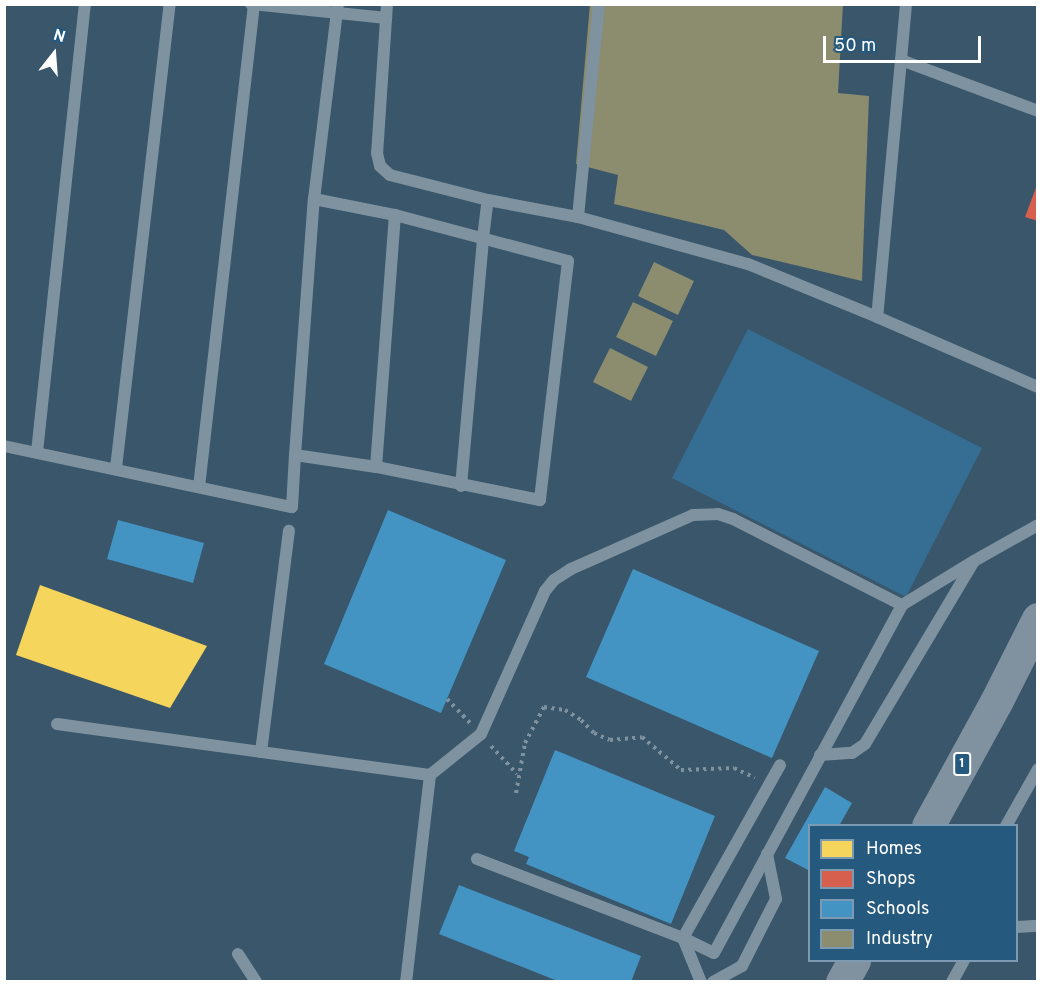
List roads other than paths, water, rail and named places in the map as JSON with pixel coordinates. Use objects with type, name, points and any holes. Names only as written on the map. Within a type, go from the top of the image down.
[{"type":"highway","name":"1","points":[[929,824],[996,702],[1038,619]]},
{"type":"highway","points":[[842,981],[853,962]]},
{"type":"lane","points":[[36,452],[85,4]]},
{"type":"lane","points":[[116,468],[170,4]]},
{"type":"lane","points":[[387,4],[377,153],[380,166],[390,176],[402,181],[489,200],[578,217],[748,264],[1038,387]]},
{"type":"lane","points":[[578,217],[598,4]]},
{"type":"lane","points":[[877,317],[906,4]]},
{"type":"lane","points":[[199,486],[253,5],[338,9],[386,18]]},
{"type":"lane","points":[[4,446],[292,507],[314,199],[338,9]]},
{"type":"lane","points":[[901,60],[1038,111]]},
{"type":"lane","points":[[295,455],[376,467],[461,486],[540,500],[568,261],[395,215],[314,199]]},
{"type":"lane","points":[[461,486],[483,238],[489,200]]},
{"type":"lane","points":[[376,467],[395,215]]},
{"type":"lane","points":[[406,981],[430,775],[481,734],[545,591],[554,580],[571,569],[693,515],[718,514],[733,519],[902,605]]},
{"type":"lane","points":[[477,859],[683,938],[714,953],[902,605],[1038,525]]},
{"type":"lane","points":[[261,752],[290,531]]},
{"type":"lane","points":[[820,755],[852,753],[865,744],[974,561]]},
{"type":"lane","points":[[57,724],[430,775]]},
{"type":"lane","points":[[683,938],[780,765]]},
{"type":"lane","points":[[1007,824],[1038,769]]},
{"type":"lane","points":[[713,981],[742,966],[776,898],[767,854]]},
{"type":"lane","points":[[1018,927],[1038,926]]},
{"type":"lane","points":[[683,938],[701,981]]},
{"type":"lane","points":[[238,954],[256,981]]},
{"type":"lane","points":[[952,981],[963,962]]}]
